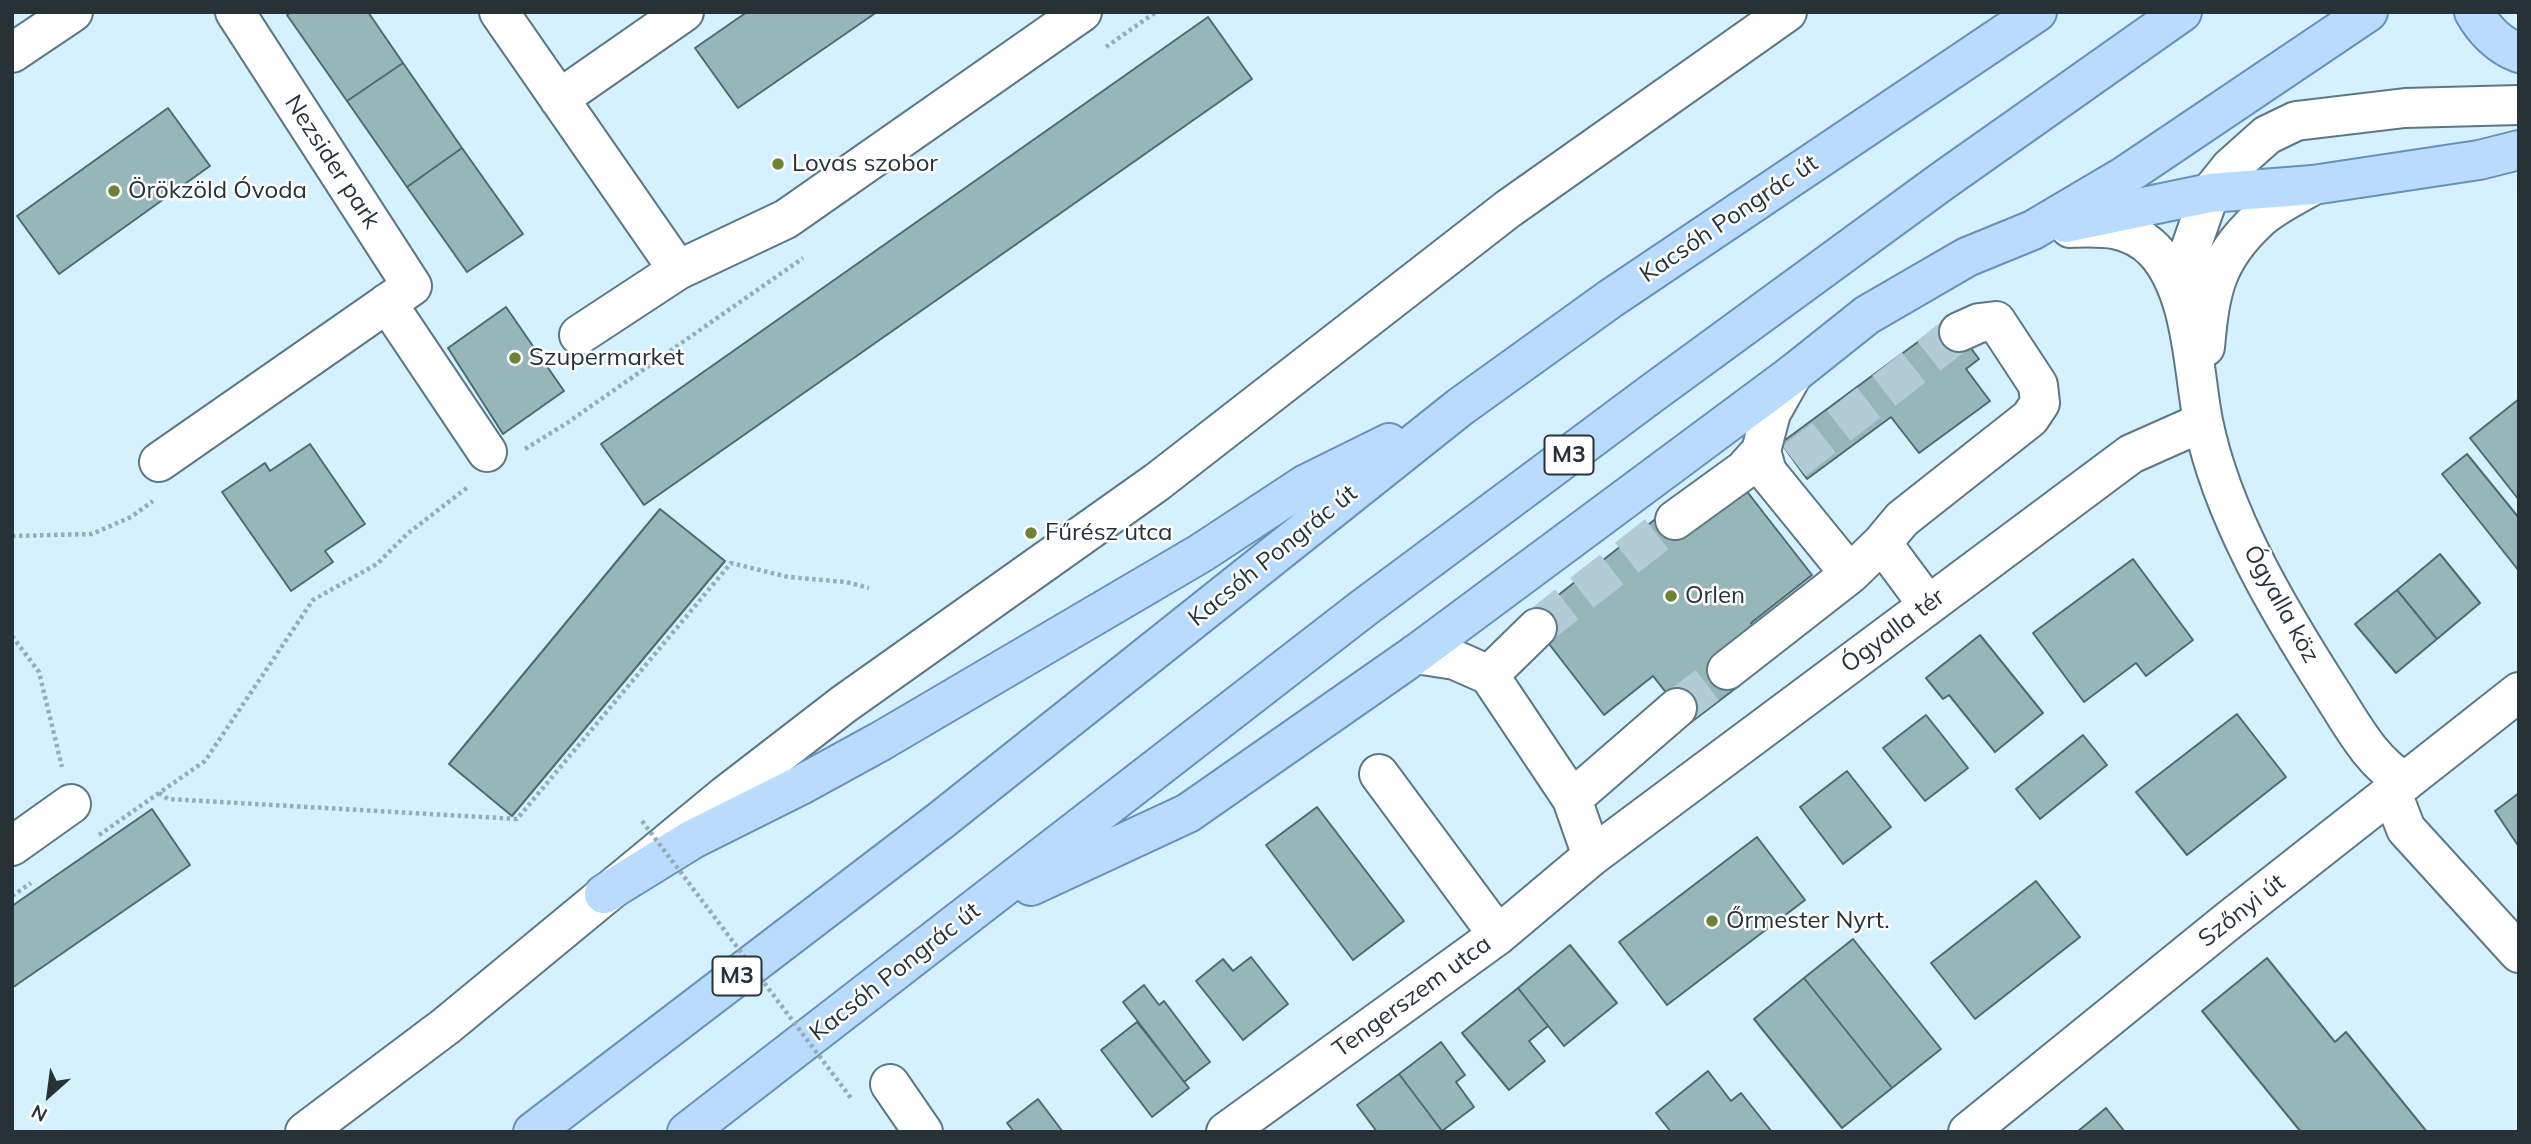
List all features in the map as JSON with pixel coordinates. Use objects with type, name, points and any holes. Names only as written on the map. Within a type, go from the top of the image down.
[{"type":"main road","name":"Kacsóh Pongrác út","points":[[533,1132],[940,821],[1460,407],[1610,299],[2037,12]]},
{"type":"main road","name":"Kacsóh Pongrác út","points":[[687,1132],[1361,610],[1941,182],[2182,12]]},
{"type":"main road","points":[[969,915],[1188,813],[1416,654],[1793,374],[1867,314],[1967,257],[2033,230],[2126,175],[2368,12]]},
{"type":"main road","points":[[2474,12],[2482,26],[2509,49],[2519,53]]},
{"type":"main road","name":"Ógyalla köz","points":[[2033,230],[2210,192],[2313,185],[2479,160],[2519,150]]},
{"type":"main road","points":[[604,894],[693,839],[799,786],[893,734],[1201,553],[1306,484],[1460,407]]},
{"type":"street","points":[[12,53],[73,12]]},
{"type":"street","name":"Nezsider park","points":[[159,463],[412,286],[235,12]]},
{"type":"street","points":[[499,12],[678,270]]},
{"type":"street","points":[[559,99],[684,12]]},
{"type":"street","points":[[579,335],[678,270],[786,219],[1082,12]]},
{"type":"street","points":[[305,1132],[446,1026],[726,795],[844,704],[1157,482],[1508,209],[1787,12]]},
{"type":"street","name":"Ógyalla köz","points":[[2183,305],[2191,247],[2210,192],[2230,168],[2267,135],[2296,121],[2405,108],[2519,105]]},
{"type":"street","name":"Ógyalla köz","points":[[2202,412],[2208,304],[2217,275],[2230,252],[2259,219],[2313,185]]},
{"type":"street","name":"Ógyalla köz","points":[[2033,230],[2108,226],[2132,234],[2153,250],[2169,272],[2183,305],[2202,412],[2216,467],[2252,558],[2308,656],[2369,751],[2399,788]]},
{"type":"street","points":[[387,303],[496,461]]},
{"type":"street","points":[[1727,670],[1850,574],[1902,519],[2030,418],[2040,403],[2038,384],[1996,321],[1979,323],[1959,332]]},
{"type":"street","points":[[1793,374],[1771,413],[1777,465],[1850,574]]},
{"type":"street","name":"Ógyalla tér","points":[[1592,856],[2131,453],[2202,412]]},
{"type":"street","points":[[1675,520],[1744,470],[1777,465]]},
{"type":"street","points":[[1882,543],[1928,605]]},
{"type":"street","points":[[1489,675],[1537,628]]},
{"type":"street","points":[[1416,654],[1455,660],[1489,675],[1572,799],[1592,856]]},
{"type":"street","name":"Szőnyi út","points":[[1968,1132],[2228,921],[2519,692]]},
{"type":"street","points":[[1572,799],[1677,708]]},
{"type":"street","points":[[1379,774],[1498,935]]},
{"type":"street","points":[[2399,788],[2406,829],[2519,953]]},
{"type":"street","points":[[12,846],[71,804]]},
{"type":"street","name":"Tengerszem utca","points":[[1226,1132],[1498,935],[1592,856]]},
{"type":"street","points":[[890,1084],[923,1132]]},
{"type":"path","points":[[1099,52],[1156,12]]},
{"type":"path","points":[[12,636],[40,672],[71,804],[89,842],[205,761],[313,600],[377,564],[407,534],[496,461],[567,423],[805,257]]},
{"type":"path","points":[[12,536],[92,534],[131,517],[171,487],[159,463]]},
{"type":"path","points":[[159,793],[167,799],[517,819],[731,563],[788,577],[846,582],[869,588]]},
{"type":"path","points":[[642,821],[851,1097]]},
{"type":"building","points":[[291,12],[368,12],[403,63],[347,101],[287,15]]},
{"type":"building","points":[[747,12],[877,12],[738,108],[695,48]]},
{"type":"building","points":[[1208,17],[1252,79],[644,505],[601,444]]},
{"type":"building","points":[[403,63],[462,148],[407,187],[347,101]]},
{"type":"building","name":"Örökzöld Óvoda","points":[[168,108],[210,166],[59,274],[17,216]]},
{"type":"building","points":[[462,148],[523,234],[467,272],[407,187]]},
{"type":"building","points":[[506,307],[564,391],[503,434],[448,348]]},
{"type":"building","points":[[1949,319],[1979,359],[1966,369],[1990,401],[1919,453],[1891,417],[1807,479],[1781,443]]},
{"type":"building","points":[[2519,399],[2519,500],[2470,438]]},
{"type":"building","points":[[310,444],[365,524],[325,551],[333,562],[291,591],[222,492],[265,463],[270,471]]},
{"type":"building","points":[[2467,454],[2519,518],[2519,571],[2442,474]]},
{"type":"building","name":"Orlen","points":[[1745,489],[1812,575],[1751,623],[1756,628],[1718,657],[1740,685],[1690,723],[1653,676],[1604,715],[1529,618],[1667,510]]},
{"type":"building","points":[[660,509],[725,561],[512,816],[449,764]]},
{"type":"building","points":[[2440,554],[2480,603],[2437,639],[2397,590]]},
{"type":"building","points":[[2133,559],[2193,640],[2146,676],[2136,663],[2084,702],[2033,633]]},
{"type":"building","points":[[2397,590],[2437,639],[2396,673],[2355,624]]},
{"type":"building","points":[[1980,635],[2043,713],[1995,752],[1949,695],[1943,699],[1926,678]]},
{"type":"building","points":[[2237,714],[2286,777],[2187,855],[2136,792]]},
{"type":"building","points":[[1926,715],[1968,768],[1925,801],[1883,748]]},
{"type":"building","points":[[2083,735],[2107,765],[2040,819],[2016,789]]},
{"type":"building","points":[[1847,771],[1891,827],[1843,864],[1800,807]]},
{"type":"building","points":[[2519,793],[2519,847],[2495,811]]},
{"type":"building","points":[[1317,807],[1404,921],[1353,960],[1266,845]]},
{"type":"building","points":[[152,809],[190,865],[12,988],[12,906]]},
{"type":"building","name":"Őrmester Nyrt.","points":[[1757,837],[1805,900],[1667,1005],[1619,942]]},
{"type":"building","points":[[2036,881],[2080,937],[1975,1019],[1931,963]]},
{"type":"building","points":[[1853,939],[1941,1049],[1892,1088],[1804,978]]},
{"type":"building","points":[[1570,945],[1617,1003],[1564,1046],[1518,988]]},
{"type":"building","points":[[1251,957],[1288,1004],[1243,1040],[1196,981],[1223,959],[1233,971]]},
{"type":"building","points":[[2267,958],[2335,1042],[2346,1032],[2427,1132],[2301,1132],[2202,1011]]},
{"type":"building","points":[[1804,978],[1892,1088],[1842,1128],[1754,1019]]},
{"type":"building","points":[[1144,985],[1159,1005],[1164,1001],[1210,1062],[1184,1082],[1123,1002]]},
{"type":"building","points":[[1518,988],[1548,1026],[1529,1041],[1545,1061],[1509,1090],[1462,1033]]},
{"type":"building","points":[[1137,1022],[1189,1088],[1152,1117],[1101,1050]]},
{"type":"building","points":[[1441,1042],[1465,1075],[1456,1082],[1474,1107],[1442,1131],[1399,1074]]},
{"type":"building","points":[[1708,1071],[1731,1101],[1741,1093],[1772,1132],[1671,1132],[1656,1113]]},
{"type":"building","points":[[1399,1074],[1441,1132],[1377,1132],[1357,1105]]},
{"type":"building","points":[[1038,1099],[1063,1132],[1014,1132],[1007,1123]]},
{"type":"building","points":[[2106,1108],[2125,1132],[2077,1132]]},
{"type":"tunnel","points":[[1794,461],[1959,332]]},
{"type":"tunnel","points":[[1537,628],[1675,520]]},
{"type":"tunnel","points":[[1677,708],[1727,670]]},
{"type":"place","name":"Lovas szobor","points":[[778,164]]},
{"type":"place","name":"Örökzöld Óvoda","points":[[114,191]]},
{"type":"place","name":"Szupermarket","points":[[515,358]]},
{"type":"place","name":"Fűrész utca","points":[[1031,533]]},
{"type":"place","name":"Orlen","points":[[1671,596]]},
{"type":"place","name":"Őrmester Nyrt.","points":[[1712,921]]}]
